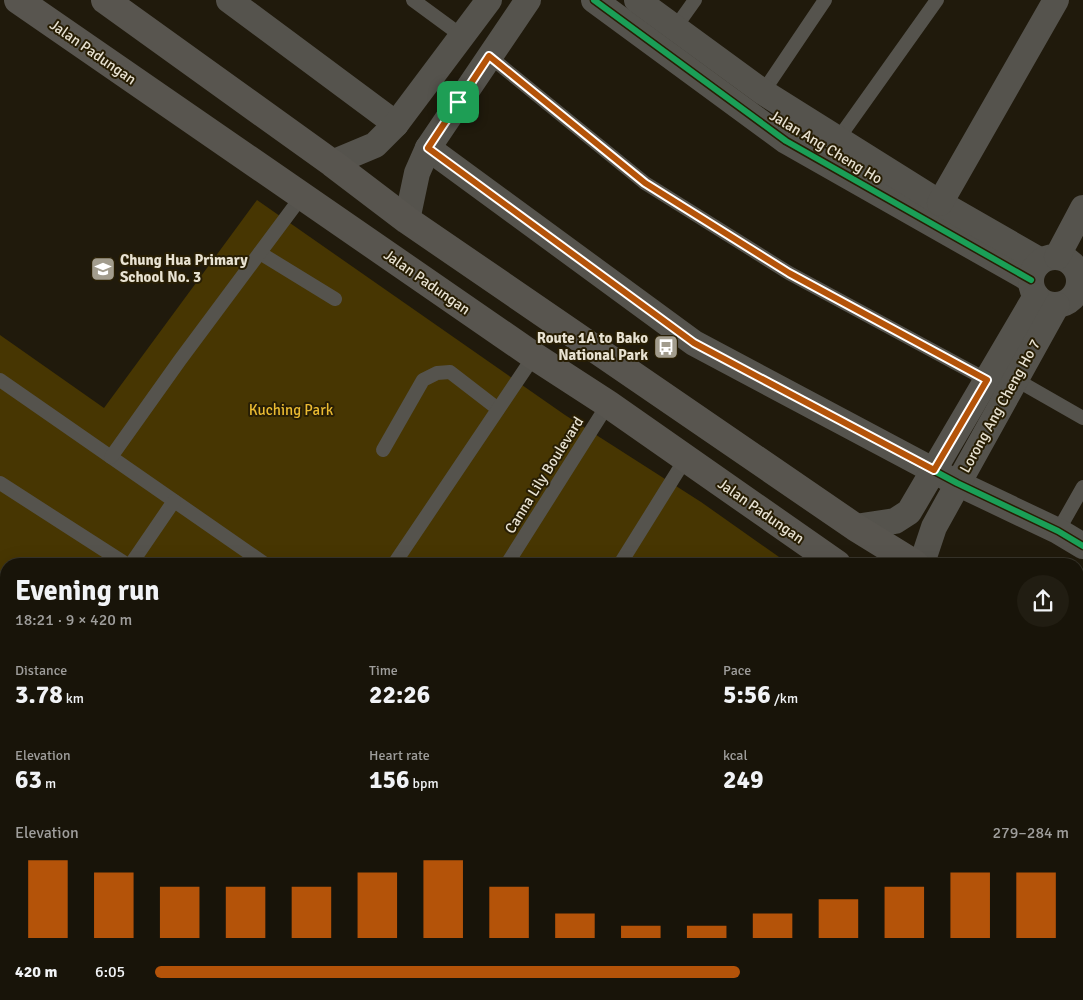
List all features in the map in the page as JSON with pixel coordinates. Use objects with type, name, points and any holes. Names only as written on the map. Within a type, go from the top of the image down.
[{"type":"main road","name":"Jalan Padungan","points":[[18,0],[534,356],[608,404],[825,558]]},
{"type":"main road","points":[[105,0],[332,163],[407,220],[855,527],[905,558]]},
{"type":"street","points":[[229,0],[396,124]]},
{"type":"street","points":[[332,163],[375,145],[396,124],[488,0]]},
{"type":"street","points":[[407,220],[417,173],[428,148],[528,0]]},
{"type":"street","name":"Jalan Ang Cheng Ho","points":[[594,0],[786,141],[1063,280]]},
{"type":"street","name":"Jalan Ang Cheng Ho","points":[[637,0],[763,92],[1063,280]]},
{"type":"street","points":[[940,203],[1056,0]]},
{"type":"street","points":[[428,148],[694,343],[957,483],[1058,531],[1083,546]]},
{"type":"street","name":"Lorong Ang Cheng Ho 7","points":[[924,558],[929,540],[957,483],[1016,379],[1063,280],[1083,208]]},
{"type":"street","name":"Lorong Ang Cheng Ho 7","points":[[855,527],[895,521],[910,512],[987,380],[1063,280]]},
{"type":"lane","points":[[413,0],[462,36]]},
{"type":"lane","points":[[675,28],[694,0]]},
{"type":"lane","points":[[763,92],[825,0]]},
{"type":"lane","points":[[838,140],[937,0]]},
{"type":"lane","points":[[489,56],[645,183],[789,273],[987,380]]},
{"type":"lane","points":[[111,457],[180,360],[302,196]]},
{"type":"lane","points":[[260,253],[335,298]]},
{"type":"lane","points":[[398,558],[534,356]]},
{"type":"lane","points":[[383,450],[423,380],[437,373],[450,372],[498,409]]},
{"type":"lane","points":[[1016,379],[1083,418]]},
{"type":"lane","points":[[0,380],[174,501],[247,558]]},
{"type":"lane","name":"Canna Lily Boulevard","points":[[511,558],[608,404]]},
{"type":"lane","points":[[624,558],[686,458]]},
{"type":"lane","points":[[0,483],[117,558]]},
{"type":"lane","points":[[1058,531],[1083,487]]},
{"type":"lane","points":[[135,558],[174,501]]},
{"type":"green space","name":"Kuching Park","points":[[257,200],[565,415],[701,502],[780,558],[0,558],[0,335],[104,408]]},
{"type":"cycle path","points":[[594,0],[786,141],[1031,280]]},
{"type":"cycle path","points":[[428,148],[694,343],[957,483],[1058,531],[1083,546]]},
{"type":"place","name":"Chung Hua Primary School No. 3","points":[[103,269]]},
{"type":"place","name":"Route 1A to Bako National Park","points":[[666,347]]},
{"type":"route","points":[[489,56],[645,183],[789,273],[987,380],[934,470],[694,343],[428,148],[458,102],[489,56]]}]
